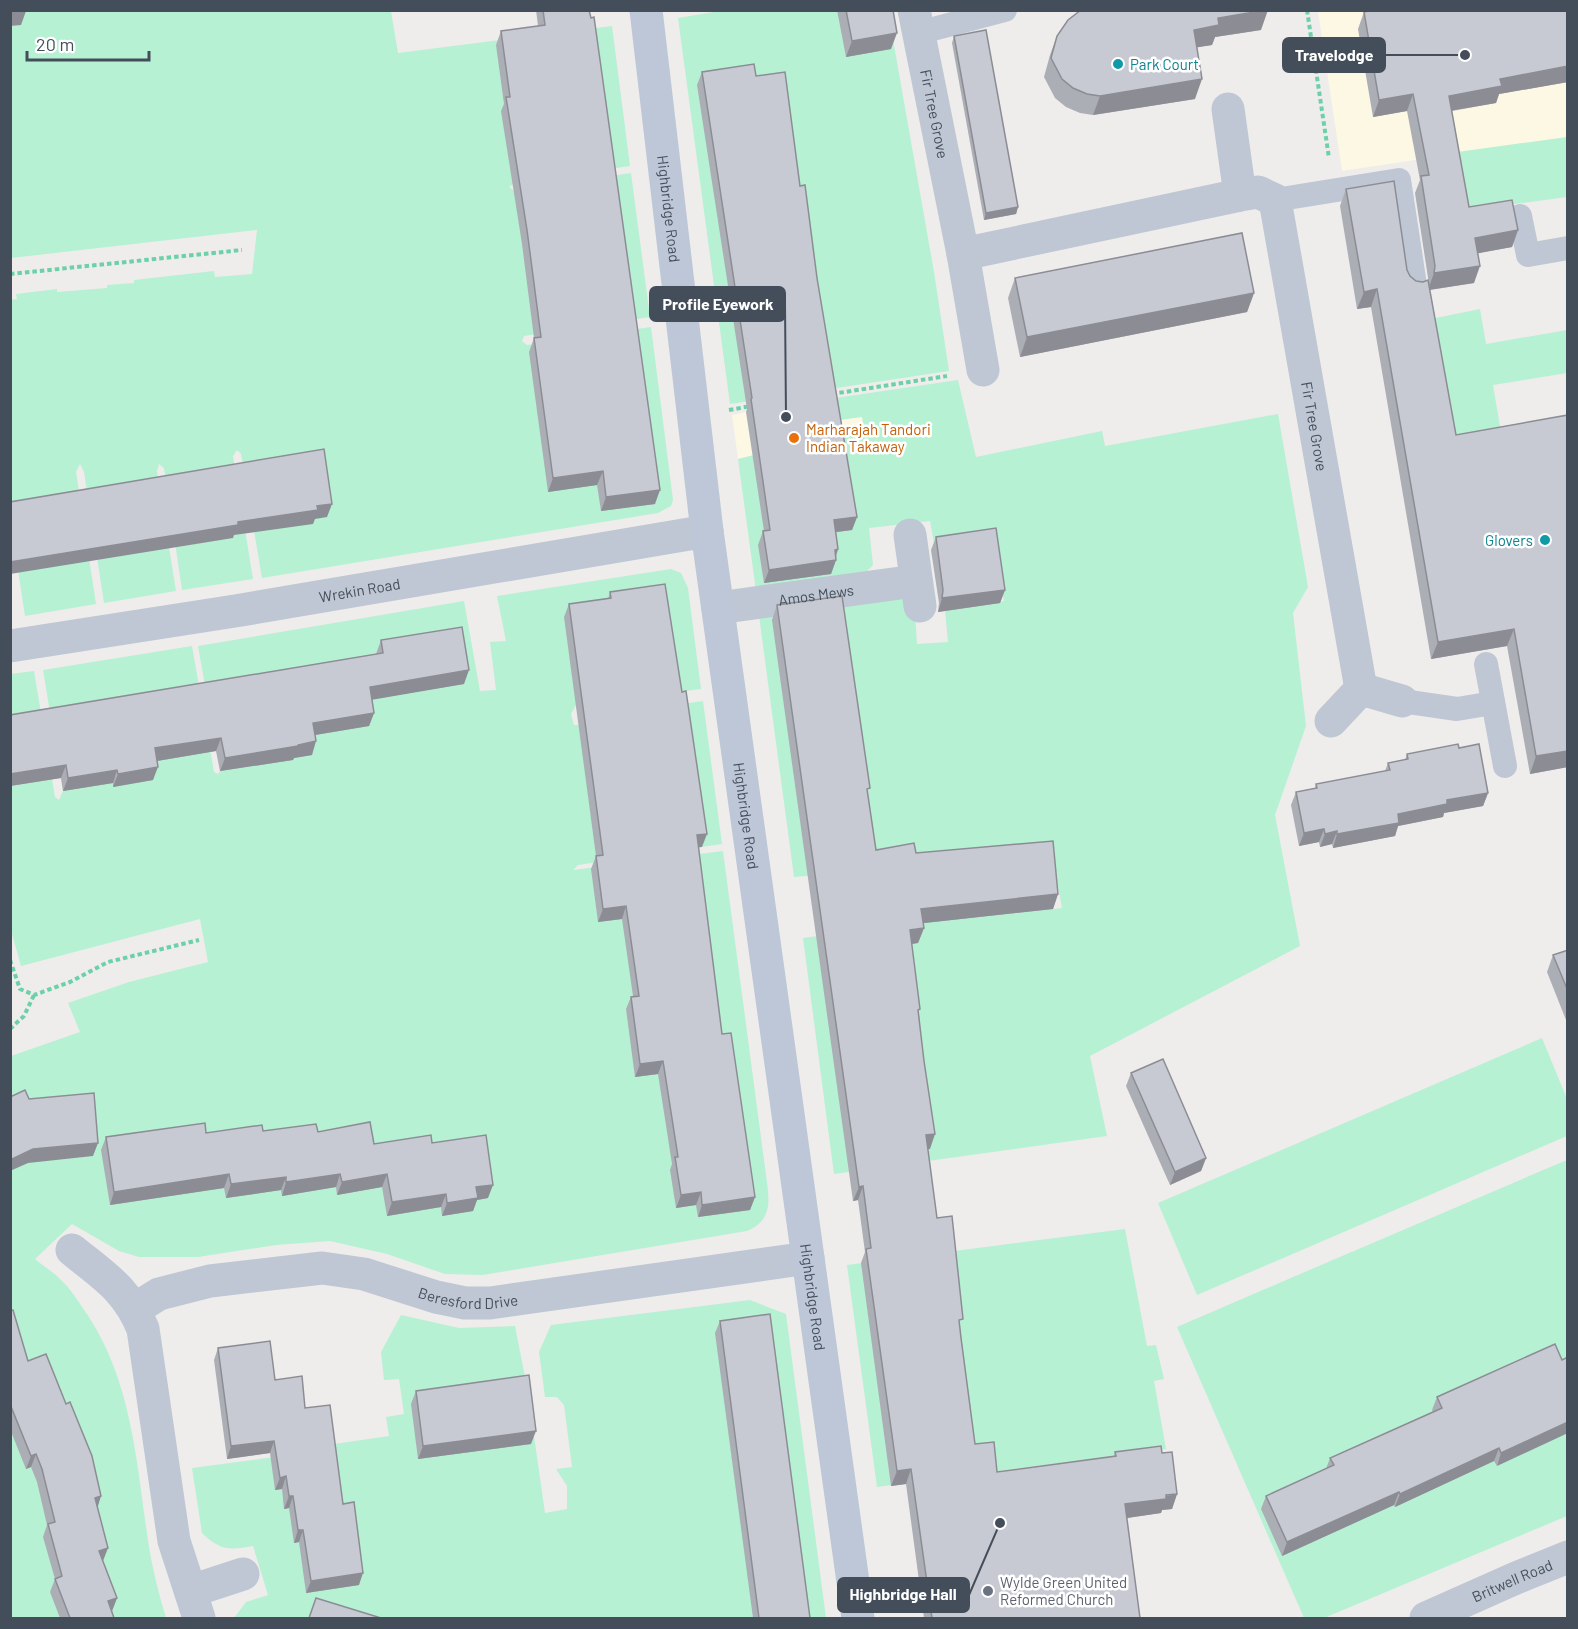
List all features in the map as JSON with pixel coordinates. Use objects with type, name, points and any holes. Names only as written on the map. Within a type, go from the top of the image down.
[{"type":"street","name":"Highbridge Road","points":[[646,10],[707,531],[858,1618]]},
{"type":"street","name":"Fir Tree Grove","points":[[916,22],[963,254],[983,370]]},
{"type":"street","points":[[1228,109],[1240,195]]},
{"type":"street","points":[[963,254],[1240,195],[1258,192],[1275,200]]},
{"type":"street","name":"Fir Tree Grove","points":[[1275,200],[1361,689]]},
{"type":"street","name":"Wrekin Road","points":[[10,646],[235,611],[707,531]]},
{"type":"street","name":"Amos Mews","points":[[718,608],[917,593],[910,535]]},
{"type":"street","points":[[1331,722],[1361,689],[1402,700]]},
{"type":"street","points":[[72,1250],[117,1286],[135,1309],[143,1329],[174,1541],[195,1605],[243,1574]]},
{"type":"street","name":"Beresford Drive","points":[[135,1309],[159,1294],[210,1281],[322,1268],[364,1274],[436,1297],[465,1303],[490,1303],[808,1258]]},
{"type":"street","name":"Britwell Road","points":[[1426,1618],[1568,1557]]},
{"type":"lane","points":[[916,22],[1005,10]]},
{"type":"lane","points":[[1275,200],[1399,180],[1415,285]]},
{"type":"lane","points":[[1520,216],[1528,255],[1568,248]]},
{"type":"lane","points":[[1486,664],[1505,766]]},
{"type":"lane","points":[[1402,700],[1457,709],[1493,703]]},
{"type":"path","points":[[1307,10],[1334,191]]},
{"type":"path","points":[[10,274],[242,250]]},
{"type":"path","points":[[820,396],[983,370]]},
{"type":"path","points":[[693,416],[762,405]]},
{"type":"path","points":[[10,960],[20,989],[34,994],[70,982],[108,962],[199,940]]},
{"type":"path","points":[[10,1029],[24,1016],[34,994]]},
{"type":"shaded area","points":[[1318,11],[1567,11],[1567,137],[1342,171]]},
{"type":"shaded area","points":[[746,412],[862,417],[864,430],[738,459],[732,415]]},
{"type":"green space","points":[[725,10],[888,11],[949,371],[730,404],[678,18]]},
{"type":"green space","points":[[11,11],[391,11],[398,53],[612,26],[630,166],[515,183],[509,187],[513,190],[631,173],[650,317],[524,336],[522,341],[527,345],[651,327],[673,500],[671,506],[658,513],[262,578],[241,454],[237,450],[233,456],[253,579],[182,590],[164,468],[159,464],[157,471],[176,591],[104,603],[84,472],[80,464],[76,472],[96,604],[25,616],[11,524],[10,300],[17,299],[16,294],[57,289],[57,292],[107,288],[107,285],[134,283],[134,280],[214,271],[215,277],[252,274],[257,230],[11,258]]},
{"type":"green space","points":[[1567,137],[1567,197],[1461,211],[1450,153]]},
{"type":"green space","points":[[1480,309],[1486,344],[1567,330],[1567,373],[1493,385],[1515,515],[1530,640],[1483,650],[1426,320]]},
{"type":"green space","points":[[958,380],[976,457],[1102,431],[1105,446],[1278,414],[1308,587],[1293,613],[1306,726],[1275,815],[1300,946],[1090,1056],[1107,1136],[834,1174],[803,938],[915,923],[1062,908],[1052,855],[794,877],[759,616],[898,595],[915,614],[917,644],[948,642],[945,611],[1004,601],[993,541],[935,549],[930,521],[869,528],[873,565],[858,580],[756,591],[738,459],[864,429],[862,417],[825,422],[822,400]]},
{"type":"green space","points":[[671,569],[681,573],[688,588],[701,689],[576,705],[571,714],[574,725],[579,725],[579,719],[703,701],[722,844],[578,865],[573,870],[723,851],[768,1192],[766,1215],[762,1221],[747,1231],[483,1275],[445,1274],[387,1254],[330,1241],[276,1245],[198,1257],[139,1257],[119,1251],[72,1224],[35,1259],[57,1276],[71,1291],[98,1332],[122,1390],[130,1421],[156,1583],[166,1618],[11,1618],[11,1056],[80,1032],[68,1003],[129,982],[208,962],[200,919],[21,966],[10,927],[10,674],[34,671],[55,797],[59,800],[63,791],[43,670],[192,646],[214,772],[218,774],[220,771],[198,646],[464,601],[480,691],[496,690],[490,642],[506,641],[497,596]]},
{"type":"green space","points":[[1542,1038],[1567,1099],[1567,1136],[1197,1295],[1158,1203]]},
{"type":"green space","points":[[1567,1160],[1567,1516],[1324,1618],[1304,1618],[1177,1327]]},
{"type":"green space","points":[[1125,1229],[1147,1346],[1156,1345],[1164,1379],[1154,1381],[1166,1449],[877,1487],[847,1265]]},
{"type":"green space","points":[[750,1300],[786,1314],[826,1618],[234,1618],[246,1602],[268,1595],[253,1546],[226,1548],[214,1543],[202,1533],[192,1468],[327,1450],[327,1445],[389,1436],[386,1417],[404,1414],[399,1379],[384,1380],[381,1352],[401,1315],[459,1328],[515,1326],[527,1387],[545,1513],[567,1509],[567,1486],[556,1469],[572,1467],[564,1405],[557,1397],[545,1397],[539,1352],[551,1325]]},
{"type":"building","points":[[10,10],[26,10],[26,11],[10,13]]},
{"type":"building","points":[[543,10],[589,10],[591,18],[594,17],[660,490],[606,497],[603,471],[553,478],[534,338],[541,337],[506,97],[510,97],[501,31],[545,25]]},
{"type":"building","points":[[846,10],[893,10],[897,33],[852,41]]},
{"type":"building","name":"Park Court","points":[[1081,10],[1266,10],[1218,18],[1219,25],[1194,30],[1202,79],[1100,96],[1073,88],[1062,79],[1051,58],[1057,36],[1068,20]]},
{"type":"building","points":[[1373,10],[1568,10],[1568,66],[1500,79],[1502,86],[1449,96],[1469,207],[1512,200],[1518,230],[1475,238],[1480,266],[1434,273],[1435,266],[1421,176],[1429,175],[1413,94],[1379,100],[1364,12]]},
{"type":"building","points":[[986,30],[1018,207],[986,213],[954,36]]},
{"type":"building","points":[[754,64],[756,76],[785,72],[800,186],[805,185],[817,278],[857,517],[834,520],[838,549],[835,550],[836,560],[769,570],[763,531],[770,530],[702,72]]},
{"type":"building","points":[[1394,181],[1407,270],[1416,281],[1428,280],[1456,435],[1568,415],[1568,751],[1536,756],[1514,629],[1438,642],[1377,289],[1364,292],[1346,189]]},
{"type":"building","points":[[1242,233],[1254,293],[1027,337],[1015,278]]},
{"type":"building","points":[[324,449],[332,504],[317,506],[318,510],[10,562],[10,502]]},
{"type":"building","points":[[996,528],[1005,590],[942,598],[936,537]]},
{"type":"building","points":[[665,584],[682,692],[686,691],[707,834],[697,835],[722,1034],[731,1033],[755,1197],[702,1205],[701,1192],[681,1195],[675,1157],[678,1157],[663,1061],[640,1064],[631,997],[639,996],[626,906],[603,909],[596,856],[603,855],[569,604],[611,598],[610,592]]},
{"type":"building","points":[[842,596],[870,788],[867,789],[876,850],[914,843],[916,853],[1053,841],[1058,894],[921,909],[924,928],[910,930],[924,1061],[935,1134],[926,1135],[937,1218],[952,1216],[963,1319],[959,1320],[975,1444],[994,1442],[997,1472],[1116,1456],[1115,1452],[1161,1446],[1162,1453],[1172,1452],[1177,1494],[1166,1495],[1166,1499],[1125,1504],[1140,1618],[932,1618],[911,1469],[897,1471],[866,1249],[871,1248],[863,1186],[859,1187],[777,605]]},
{"type":"building","points":[[462,627],[469,670],[370,687],[374,713],[313,723],[316,741],[225,758],[221,738],[155,748],[158,767],[118,774],[117,770],[68,778],[66,765],[10,774],[10,715],[383,653],[381,640]]},
{"type":"building","points":[[1458,744],[1459,748],[1479,744],[1488,793],[1447,800],[1447,804],[1398,814],[1399,823],[1337,834],[1337,831],[1325,834],[1324,829],[1304,833],[1296,792],[1317,788],[1316,784],[1390,770],[1388,763],[1408,759],[1407,754]]},
{"type":"building","points":[[1568,950],[1568,991],[1553,955]]},
{"type":"building","points":[[1163,1059],[1206,1158],[1175,1172],[1131,1073]]},
{"type":"building","points":[[25,1090],[29,1099],[94,1093],[98,1143],[33,1149],[10,1160],[10,1097]]},
{"type":"building","points":[[370,1122],[374,1144],[431,1135],[432,1143],[486,1135],[493,1185],[476,1187],[478,1198],[447,1203],[446,1194],[392,1202],[387,1174],[342,1182],[340,1174],[286,1182],[286,1177],[231,1184],[229,1174],[114,1192],[106,1137],[205,1123],[206,1133],[262,1125],[263,1131],[316,1124],[318,1132]]},
{"type":"building","points":[[13,1310],[28,1361],[46,1354],[66,1404],[70,1402],[92,1456],[101,1496],[95,1498],[108,1548],[99,1551],[117,1598],[108,1601],[114,1618],[70,1618],[55,1579],[62,1576],[48,1524],[55,1522],[42,1469],[36,1454],[31,1456],[10,1404],[10,1311]]},
{"type":"building","points":[[770,1314],[810,1618],[759,1618],[720,1321]]},
{"type":"building","points":[[270,1341],[275,1380],[302,1376],[305,1408],[330,1405],[343,1504],[354,1502],[363,1573],[311,1581],[303,1530],[298,1530],[293,1496],[289,1496],[286,1476],[280,1478],[274,1441],[231,1446],[218,1348]]},
{"type":"building","points":[[1555,1344],[1562,1360],[1568,1357],[1568,1422],[1501,1453],[1499,1448],[1400,1494],[1399,1492],[1287,1542],[1266,1496],[1334,1465],[1330,1458],[1442,1408],[1437,1397]]},
{"type":"building","points":[[529,1375],[536,1431],[423,1446],[416,1391]]},
{"type":"building","points":[[316,1598],[381,1618],[309,1618]]},
{"type":"place","name":"Travelodge","points":[[1465,55]]},
{"type":"place","name":"Park Court","points":[[1118,64]]},
{"type":"place","name":"Profile Eyework","points":[[786,417]]},
{"type":"place","name":"Marharajah Tandori Indian Takaway","points":[[794,438]]},
{"type":"place","name":"Glovers","points":[[1545,540]]},
{"type":"place","name":"Highbridge Hall","points":[[1000,1523]]},
{"type":"place","name":"Wylde Green United Reformed Church","points":[[988,1591]]}]
